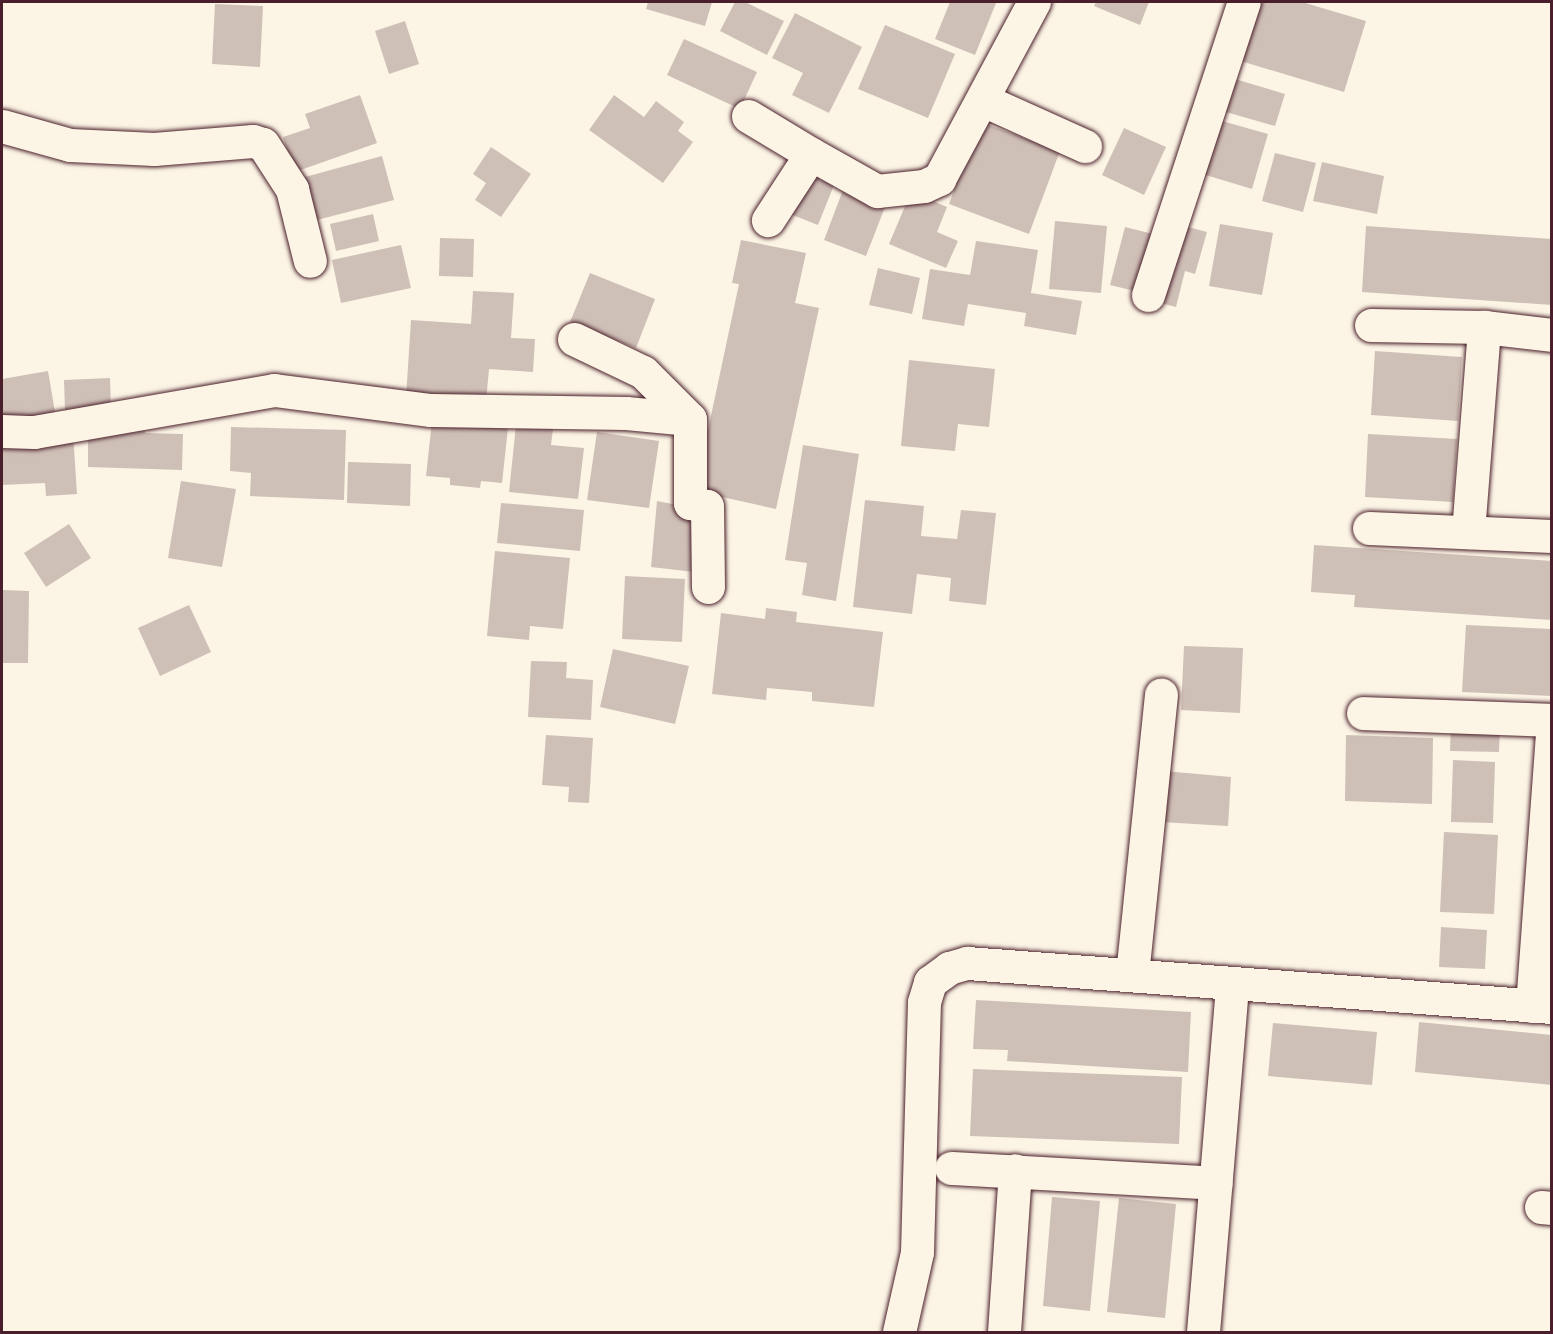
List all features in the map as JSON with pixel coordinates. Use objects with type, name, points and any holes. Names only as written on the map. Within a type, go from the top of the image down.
[{"type":"street","points":[[748,116],[877,191],[932,183],[939,179],[1034,2]]},
{"type":"street","points":[[1148,295],[1244,2]]},
{"type":"street","points":[[983,100],[1085,147]]},
{"type":"street","points":[[2,126],[70,145],[154,149],[252,141],[263,144],[292,189],[310,261]]},
{"type":"street","points":[[768,220],[811,154]]},
{"type":"street","points":[[1371,325],[1484,327],[1551,335]]},
{"type":"street","points":[[1468,532],[1484,327]]},
{"type":"street","points":[[574,339],[643,372],[690,419],[690,503],[707,506],[708,587]]},
{"type":"street","points":[[2,431],[34,432],[274,390],[431,410],[626,413],[690,419]]},
{"type":"street","points":[[1369,528],[1551,536]]},
{"type":"street","points":[[1132,975],[1161,694]]},
{"type":"street","points":[[1363,713],[1551,720]]},
{"type":"street","points":[[899,1332],[917,1252],[924,1002],[930,982],[949,968],[967,963],[1542,1006],[1551,736]]},
{"type":"street","points":[[1203,1332],[1232,983]]},
{"type":"street","points":[[951,1168],[1216,1183]]},
{"type":"street","points":[[1004,1332],[1016,1170]]},
{"type":"building","points":[[648,2],[712,2],[705,26],[646,9]]},
{"type":"building","points":[[735,2],[745,2],[784,21],[767,55],[720,31]]},
{"type":"building","points":[[950,2],[996,3],[975,55],[935,39]]},
{"type":"building","points":[[1096,2],[1149,2],[1140,25],[1094,6]]},
{"type":"building","points":[[1251,2],[1302,2],[1366,21],[1344,92],[1234,59]]},
{"type":"building","points":[[215,4],[263,6],[260,67],[212,64]]},
{"type":"building","points":[[795,13],[862,47],[829,113],[792,95],[803,73],[772,58]]},
{"type":"building","points":[[405,21],[419,64],[389,74],[375,31]]},
{"type":"building","points":[[885,25],[955,54],[928,118],[858,89]]},
{"type":"building","points":[[684,39],[757,72],[740,109],[667,75]]},
{"type":"building","points":[[1228,77],[1285,94],[1275,126],[1219,110]]},
{"type":"building","points":[[360,95],[377,143],[295,172],[283,137],[310,128],[305,114]]},
{"type":"building","points":[[614,95],[644,117],[656,101],[684,122],[678,131],[693,142],[663,183],[589,130]]},
{"type":"building","points":[[1215,119],[1268,134],[1252,189],[1199,173]]},
{"type":"building","points":[[980,122],[1060,151],[1029,234],[949,204]]},
{"type":"building","points":[[1124,128],[1166,147],[1144,195],[1102,175]]},
{"type":"building","points":[[491,147],[531,174],[501,217],[475,200],[486,183],[473,174]]},
{"type":"building","points":[[1275,153],[1316,163],[1303,212],[1262,201]]},
{"type":"building","points":[[382,156],[394,200],[317,220],[305,177]]},
{"type":"building","points":[[1322,162],[1384,176],[1377,214],[1313,201]]},
{"type":"building","points":[[806,174],[834,185],[818,225],[790,214]]},
{"type":"building","points":[[843,190],[885,207],[866,256],[824,240]]},
{"type":"building","points":[[911,192],[947,207],[937,232],[958,241],[946,268],[889,244]]},
{"type":"building","points":[[373,214],[379,241],[336,251],[330,224]]},
{"type":"building","points":[[1055,221],[1107,226],[1101,293],[1049,289]]},
{"type":"building","points":[[1173,223],[1207,232],[1195,274],[1185,271],[1176,307],[1153,301]]},
{"type":"building","points":[[1220,224],[1273,233],[1262,295],[1209,286]]},
{"type":"building","points":[[1366,226],[1552,239],[1552,305],[1362,292]]},
{"type":"building","points":[[1125,227],[1157,235],[1143,293],[1110,285]]},
{"type":"building","points":[[440,238],[474,239],[473,277],[439,276]]},
{"type":"building","points":[[741,240],[806,253],[795,303],[819,308],[776,509],[695,491],[739,284],[732,283]]},
{"type":"building","points":[[976,241],[1038,250],[1031,293],[1082,301],[1076,335],[1024,326],[1026,313],[968,304],[964,326],[922,319],[930,269],[970,275]]},
{"type":"building","points":[[401,245],[411,288],[341,303],[332,260]]},
{"type":"building","points":[[878,268],[920,278],[912,314],[869,305]]},
{"type":"building","points":[[590,273],[655,299],[636,348],[570,322]]},
{"type":"building","points":[[473,291],[514,293],[511,338],[535,339],[533,372],[489,369],[486,402],[406,397],[411,320],[471,324]]},
{"type":"building","points":[[1375,351],[1462,357],[1458,421],[1371,415]]},
{"type":"building","points":[[909,360],[995,369],[989,427],[958,424],[955,451],[901,446]]},
{"type":"building","points":[[48,371],[56,418],[2,427],[2,379]]},
{"type":"building","points":[[110,378],[111,410],[65,412],[64,380]]},
{"type":"building","points":[[432,421],[508,428],[502,483],[481,481],[480,488],[450,485],[450,478],[426,476]]},
{"type":"building","points":[[145,424],[145,433],[183,434],[182,470],[88,467],[88,431]]},
{"type":"building","points":[[516,425],[553,429],[551,445],[584,448],[578,499],[509,492]]},
{"type":"building","points":[[231,427],[346,430],[344,500],[250,496],[251,473],[230,471]]},
{"type":"building","points":[[597,432],[659,441],[649,508],[587,500]]},
{"type":"building","points":[[73,433],[77,494],[46,496],[45,483],[2,485],[2,437]]},
{"type":"building","points":[[1368,434],[1457,439],[1453,502],[1365,497]]},
{"type":"building","points":[[803,445],[859,454],[836,601],[802,595],[807,563],[785,560]]},
{"type":"building","points":[[348,462],[411,464],[410,506],[347,503]]},
{"type":"building","points":[[181,481],[236,489],[222,567],[168,558]]},
{"type":"building","points":[[865,500],[924,506],[921,536],[957,539],[961,510],[996,513],[986,605],[949,601],[951,578],[917,574],[912,614],[853,607]]},
{"type":"building","points":[[657,501],[693,508],[694,572],[651,567]]},
{"type":"building","points":[[501,503],[584,510],[580,551],[497,543]]},
{"type":"building","points":[[69,524],[91,558],[46,587],[24,553]]},
{"type":"building","points":[[1314,545],[1552,561],[1552,620],[1354,607],[1355,595],[1311,592]]},
{"type":"building","points":[[495,551],[570,558],[563,629],[530,626],[529,640],[487,636]]},
{"type":"building","points":[[625,576],[685,579],[682,642],[622,639]]},
{"type":"building","points":[[2,590],[29,591],[28,663],[2,663]]},
{"type":"building","points":[[189,605],[211,652],[160,676],[138,628]]},
{"type":"building","points":[[766,608],[797,612],[796,622],[883,632],[874,707],[812,701],[812,692],[767,688],[766,700],[712,694],[721,613],[765,619]]},
{"type":"building","points":[[1466,625],[1552,629],[1552,696],[1462,692]]},
{"type":"building","points":[[1184,646],[1243,648],[1240,713],[1181,710]]},
{"type":"building","points":[[613,649],[689,666],[675,724],[600,707]]},
{"type":"building","points":[[531,661],[567,662],[566,678],[593,680],[591,720],[528,717]]},
{"type":"building","points":[[1451,724],[1500,726],[1499,752],[1450,751]]},
{"type":"building","points":[[546,735],[593,738],[589,803],[568,802],[569,787],[542,785]]},
{"type":"building","points":[[1346,735],[1433,738],[1432,804],[1345,801]]},
{"type":"building","points":[[1453,760],[1495,762],[1493,823],[1451,822]]},
{"type":"building","points":[[1164,771],[1231,777],[1228,826],[1161,822]]},
{"type":"building","points":[[1444,832],[1498,835],[1494,914],[1440,912]]},
{"type":"building","points":[[1441,927],[1487,930],[1485,969],[1439,967]]},
{"type":"building","points":[[976,1000],[1191,1012],[1188,1072],[1007,1061],[1008,1050],[973,1049]]},
{"type":"building","points":[[1419,1022],[1552,1035],[1552,1085],[1415,1072]]},
{"type":"building","points":[[1273,1023],[1377,1032],[1372,1085],[1268,1076]]},
{"type":"building","points":[[973,1069],[1182,1077],[1179,1144],[970,1136]]},
{"type":"building","points":[[1052,1197],[1100,1201],[1090,1311],[1043,1306]]},
{"type":"building","points":[[1119,1198],[1176,1204],[1165,1318],[1107,1312]]}]
